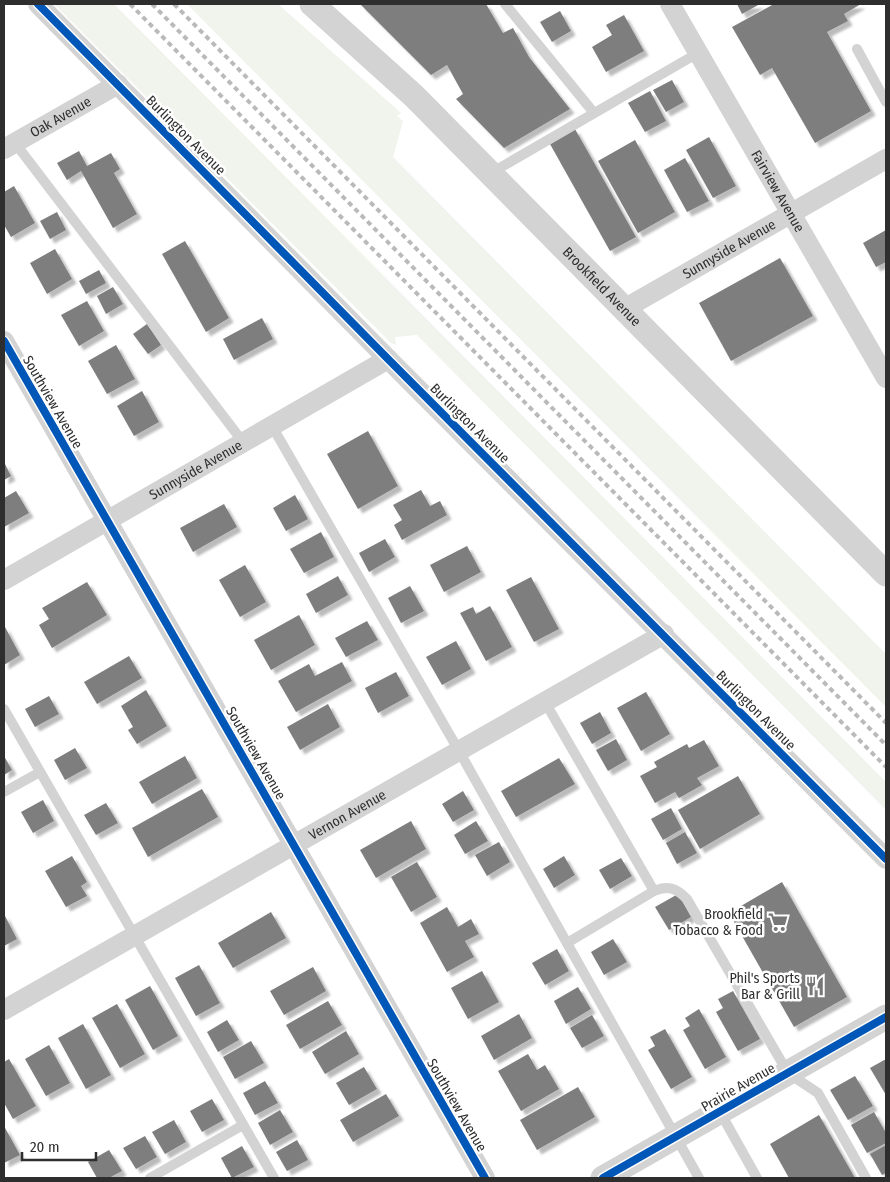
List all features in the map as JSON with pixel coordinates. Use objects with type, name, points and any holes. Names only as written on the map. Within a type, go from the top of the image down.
[{"type":"street","name":"Burlington Avenue","points":[[38,4],[886,859]]},
{"type":"street","name":"Brookfield Avenue","points":[[312,4],[414,96],[886,574]]},
{"type":"street","name":"Fairview Avenue","points":[[670,4],[790,215],[886,378]]},
{"type":"street","name":"Oak Avenue","points":[[10,146],[118,84]]},
{"type":"street","name":"Sunnyside Avenue","points":[[624,309],[886,159]]},
{"type":"street","name":"Southview Avenue","points":[[4,341],[485,1178]]},
{"type":"street","name":"Sunnyside Avenue","points":[[4,580],[388,358]]},
{"type":"street","name":"Vernon Avenue","points":[[4,1010],[664,634]]},
{"type":"street","name":"Prairie Avenue","points":[[616,1175],[676,1137],[886,1017]]},
{"type":"lane","points":[[505,4],[594,114]]},
{"type":"lane","points":[[857,50],[886,102]]},
{"type":"lane","points":[[491,173],[698,53]]},
{"type":"lane","points":[[10,146],[243,442]]},
{"type":"lane","points":[[272,426],[459,751],[699,1178]]},
{"type":"lane","points":[[545,702],[654,891]]},
{"type":"lane","points":[[4,709],[274,1178]]},
{"type":"lane","points":[[4,792],[40,772]]},
{"type":"lane","points":[[567,943],[654,891],[664,887],[671,887],[679,891],[687,899],[788,1073],[818,1093],[866,1178]]},
{"type":"lane","points":[[720,1112],[757,1178]]},
{"type":"lane","points":[[150,1178],[243,1125]]},
{"type":"shaded area","points":[[54,4],[114,4],[886,782],[886,810],[417,335],[395,337],[396,345],[391,343]]},
{"type":"shaded area","points":[[187,4],[278,4],[401,113],[397,116],[403,121],[393,157],[886,654],[886,707]]},
{"type":"building","points":[[360,4],[486,4],[503,33],[513,28],[529,57],[570,109],[504,148],[456,99],[463,94],[447,65],[431,75]]},
{"type":"building","points":[[737,4],[760,4],[742,14]]},
{"type":"building","points":[[774,4],[861,4],[844,14],[848,21],[827,32],[871,111],[815,143],[772,68],[760,75],[732,27]]},
{"type":"building","points":[[560,11],[571,31],[552,42],[540,22]]},
{"type":"building","points":[[624,15],[644,51],[606,72],[592,47],[612,35],[606,25]]},
{"type":"building","points":[[672,80],[684,102],[666,112],[653,90]]},
{"type":"building","points":[[650,91],[666,121],[645,132],[628,103]]},
{"type":"building","points":[[575,129],[636,237],[610,251],[550,144]]},
{"type":"building","points":[[709,137],[736,186],[713,198],[686,150]]},
{"type":"building","points":[[635,140],[675,212],[638,233],[598,161]]},
{"type":"building","points":[[79,151],[87,166],[111,153],[120,169],[114,173],[137,214],[113,228],[81,171],[67,180],[57,163]]},
{"type":"building","points":[[685,158],[709,201],[687,212],[664,170]]},
{"type":"building","points":[[14,186],[35,223],[11,237],[4,225],[4,192]]},
{"type":"building","points":[[57,212],[66,230],[50,239],[40,221]]},
{"type":"building","points":[[886,230],[886,262],[876,267],[863,243]]},
{"type":"building","points":[[185,241],[229,318],[206,332],[162,254]]},
{"type":"building","points":[[55,249],[72,279],[47,294],[30,263]]},
{"type":"building","points":[[780,258],[813,316],[731,361],[699,303]]},
{"type":"building","points":[[99,270],[106,283],[86,294],[79,281]]},
{"type":"building","points":[[113,287],[123,304],[106,314],[97,296]]},
{"type":"building","points":[[87,301],[104,331],[79,346],[61,315]]},
{"type":"building","points":[[262,318],[273,339],[234,360],[223,339]]},
{"type":"building","points":[[147,324],[161,345],[148,354],[133,334]]},
{"type":"building","points":[[116,345],[135,379],[107,394],[88,361]]},
{"type":"building","points":[[142,391],[159,422],[134,436],[117,406]]},
{"type":"building","points":[[368,431],[398,486],[358,509],[327,454]]},
{"type":"building","points":[[4,462],[11,476],[4,480]]},
{"type":"building","points":[[421,490],[430,506],[440,501],[447,515],[402,540],[394,525],[402,520],[393,505]]},
{"type":"building","points":[[16,491],[29,513],[4,527],[4,498]]},
{"type":"building","points":[[295,495],[308,519],[286,531],[273,508]]},
{"type":"building","points":[[224,504],[237,527],[193,552],[180,528]]},
{"type":"building","points":[[321,532],[334,557],[304,573],[290,549]]},
{"type":"building","points":[[385,539],[395,557],[369,572],[359,553]]},
{"type":"building","points":[[467,546],[481,572],[444,592],[430,565]]},
{"type":"building","points":[[245,565],[266,602],[240,617],[219,580]]},
{"type":"building","points":[[338,576],[348,595],[316,613],[306,594]]},
{"type":"building","points":[[531,577],[559,629],[534,642],[506,590]]},
{"type":"building","points":[[87,582],[107,615],[52,648],[39,625],[49,619],[42,608]]},
{"type":"building","points":[[410,586],[424,611],[401,623],[388,598]]},
{"type":"building","points":[[490,606],[512,647],[486,661],[460,613],[473,607],[476,614]]},
{"type":"building","points":[[299,615],[315,645],[271,670],[254,640]]},
{"type":"building","points":[[367,621],[378,640],[346,657],[335,638]]},
{"type":"building","points":[[4,628],[20,655],[4,665]]},
{"type":"building","points":[[456,641],[471,669],[442,685],[426,657]]},
{"type":"building","points":[[129,656],[142,678],[97,704],[84,682]]},
{"type":"building","points":[[342,662],[352,681],[296,712],[278,681],[309,664],[315,676]]},
{"type":"building","points":[[396,672],[409,696],[378,713],[365,688]]},
{"type":"building","points":[[146,690],[167,726],[137,744],[128,730],[133,727],[121,706]]},
{"type":"building","points":[[646,692],[670,734],[641,751],[617,708]]},
{"type":"building","points":[[49,696],[59,714],[35,727],[25,709]]},
{"type":"building","points":[[328,704],[340,727],[300,750],[287,727]]},
{"type":"building","points":[[600,712],[611,733],[592,744],[580,723]]},
{"type":"building","points":[[616,739],[627,760],[608,771],[596,750]]},
{"type":"building","points":[[704,740],[719,766],[697,778],[702,785],[679,798],[675,792],[655,803],[640,776],[657,767],[654,762],[687,744],[689,748]]},
{"type":"building","points":[[75,748],[87,768],[65,780],[54,760]]},
{"type":"building","points":[[4,756],[12,770],[4,775]]},
{"type":"building","points":[[185,756],[197,778],[152,804],[139,782]]},
{"type":"building","points":[[559,758],[575,784],[516,817],[501,791]]},
{"type":"building","points":[[738,776],[760,814],[700,849],[678,810]]},
{"type":"building","points":[[202,789],[218,817],[148,857],[132,828]]},
{"type":"building","points":[[463,791],[474,810],[453,822],[442,804]]},
{"type":"building","points":[[43,800],[54,821],[33,833],[21,812]]},
{"type":"building","points":[[106,803],[118,823],[96,835],[84,815]]},
{"type":"building","points":[[671,808],[682,829],[663,840],[651,819]]},
{"type":"building","points":[[411,821],[426,849],[376,878],[360,850]]},
{"type":"building","points":[[476,821],[488,841],[465,854],[454,835]]},
{"type":"building","points":[[685,832],[697,853],[677,864],[666,843]]},
{"type":"building","points":[[499,842],[510,862],[487,876],[475,855]]},
{"type":"building","points":[[72,856],[87,882],[81,886],[87,896],[66,907],[45,871]]},
{"type":"building","points":[[564,856],[575,875],[554,888],[543,869]]},
{"type":"building","points":[[621,858],[632,876],[610,889],[599,870]]},
{"type":"building","points":[[417,862],[437,897],[411,912],[391,877]]},
{"type":"building","points":[[782,882],[847,997],[794,1027],[729,913]]},
{"type":"building","points":[[678,894],[691,917],[669,930],[655,907]]},
{"type":"building","points":[[447,907],[458,927],[471,919],[479,934],[465,941],[474,957],[447,972],[420,923]]},
{"type":"building","points":[[271,912],[286,938],[233,968],[218,943]]},
{"type":"building","points":[[4,914],[17,939],[4,946]]},
{"type":"building","points":[[613,939],[627,962],[604,975],[591,952]]},
{"type":"building","points":[[557,949],[569,971],[545,985],[532,963]]},
{"type":"building","points":[[199,965],[220,1003],[196,1016],[175,978]]},
{"type":"building","points":[[313,967],[326,991],[284,1015],[270,991]]},
{"type":"building","points":[[482,971],[499,1002],[468,1019],[451,988]]},
{"type":"building","points":[[150,986],[178,1036],[153,1050],[125,1000]]},
{"type":"building","points":[[578,987],[591,1009],[566,1024],[554,1001]]},
{"type":"building","points":[[733,991],[760,1039],[738,1051],[716,1012],[723,1008],[718,999]]},
{"type":"building","points":[[328,1001],[342,1025],[300,1049],[286,1025]]},
{"type":"building","points":[[117,1004],[145,1054],[120,1068],[92,1018]]},
{"type":"building","points":[[699,1009],[726,1057],[705,1069],[683,1030],[690,1026],[685,1018]]},
{"type":"building","points":[[519,1014],[532,1038],[494,1060],[481,1036]]},
{"type":"building","points":[[592,1015],[604,1036],[582,1048],[570,1028]]},
{"type":"building","points":[[227,1020],[239,1040],[218,1052],[207,1032]]},
{"type":"building","points":[[83,1024],[111,1075],[86,1089],[58,1038]]},
{"type":"building","points":[[665,1029],[692,1077],[671,1089],[648,1050],[655,1046],[650,1037]]},
{"type":"building","points":[[346,1031],[359,1054],[325,1074],[312,1052]]},
{"type":"building","points":[[251,1041],[264,1063],[235,1079],[223,1057]]},
{"type":"building","points":[[49,1045],[70,1083],[46,1096],[25,1059]]},
{"type":"building","points":[[528,1054],[537,1070],[545,1065],[559,1089],[521,1111],[498,1071]]},
{"type":"building","points":[[9,1059],[36,1106],[13,1119],[4,1103],[4,1062]]},
{"type":"building","points":[[886,1059],[886,1095],[870,1068]]},
{"type":"building","points":[[364,1067],[377,1089],[349,1105],[336,1083]]},
{"type":"building","points":[[855,1076],[873,1106],[848,1120],[830,1090]]},
{"type":"building","points":[[265,1081],[278,1103],[255,1115],[243,1093]]},
{"type":"building","points":[[578,1087],[595,1117],[537,1150],[520,1120]]},
{"type":"building","points":[[386,1094],[399,1116],[353,1142],[340,1120]]},
{"type":"building","points":[[212,1099],[224,1120],[202,1132],[190,1111]]},
{"type":"building","points":[[280,1110],[293,1132],[270,1145],[258,1123]]},
{"type":"building","points":[[874,1112],[886,1133],[886,1143],[867,1153],[851,1125]]},
{"type":"building","points":[[819,1115],[855,1178],[789,1178],[770,1144]]},
{"type":"building","points":[[174,1120],[186,1142],[165,1154],[152,1132]]},
{"type":"building","points":[[4,1126],[20,1155],[4,1163]]},
{"type":"building","points":[[145,1136],[157,1157],[136,1169],[123,1148]]},
{"type":"building","points":[[297,1140],[308,1160],[287,1171],[276,1152]]},
{"type":"building","points":[[886,1145],[886,1173],[882,1175],[870,1154]]},
{"type":"building","points":[[242,1146],[254,1167],[232,1178],[221,1158]]},
{"type":"building","points":[[109,1150],[122,1171],[109,1178],[97,1178],[88,1162]]},
{"type":"railway","points":[[130,4],[886,767]]},
{"type":"railway","points":[[152,4],[886,745]]},
{"type":"railway","points":[[174,4],[886,723]]},
{"type":"cycle path","points":[[38,4],[886,859]]},
{"type":"cycle path","points":[[4,341],[485,1178]]},
{"type":"cycle path","points":[[603,1178],[886,1017]]},
{"type":"place","name":"Brookfield Tobacco & Food","points":[[778,922]]},
{"type":"place","name":"Phil's Sports Bar & Grill","points":[[815,986]]}]
